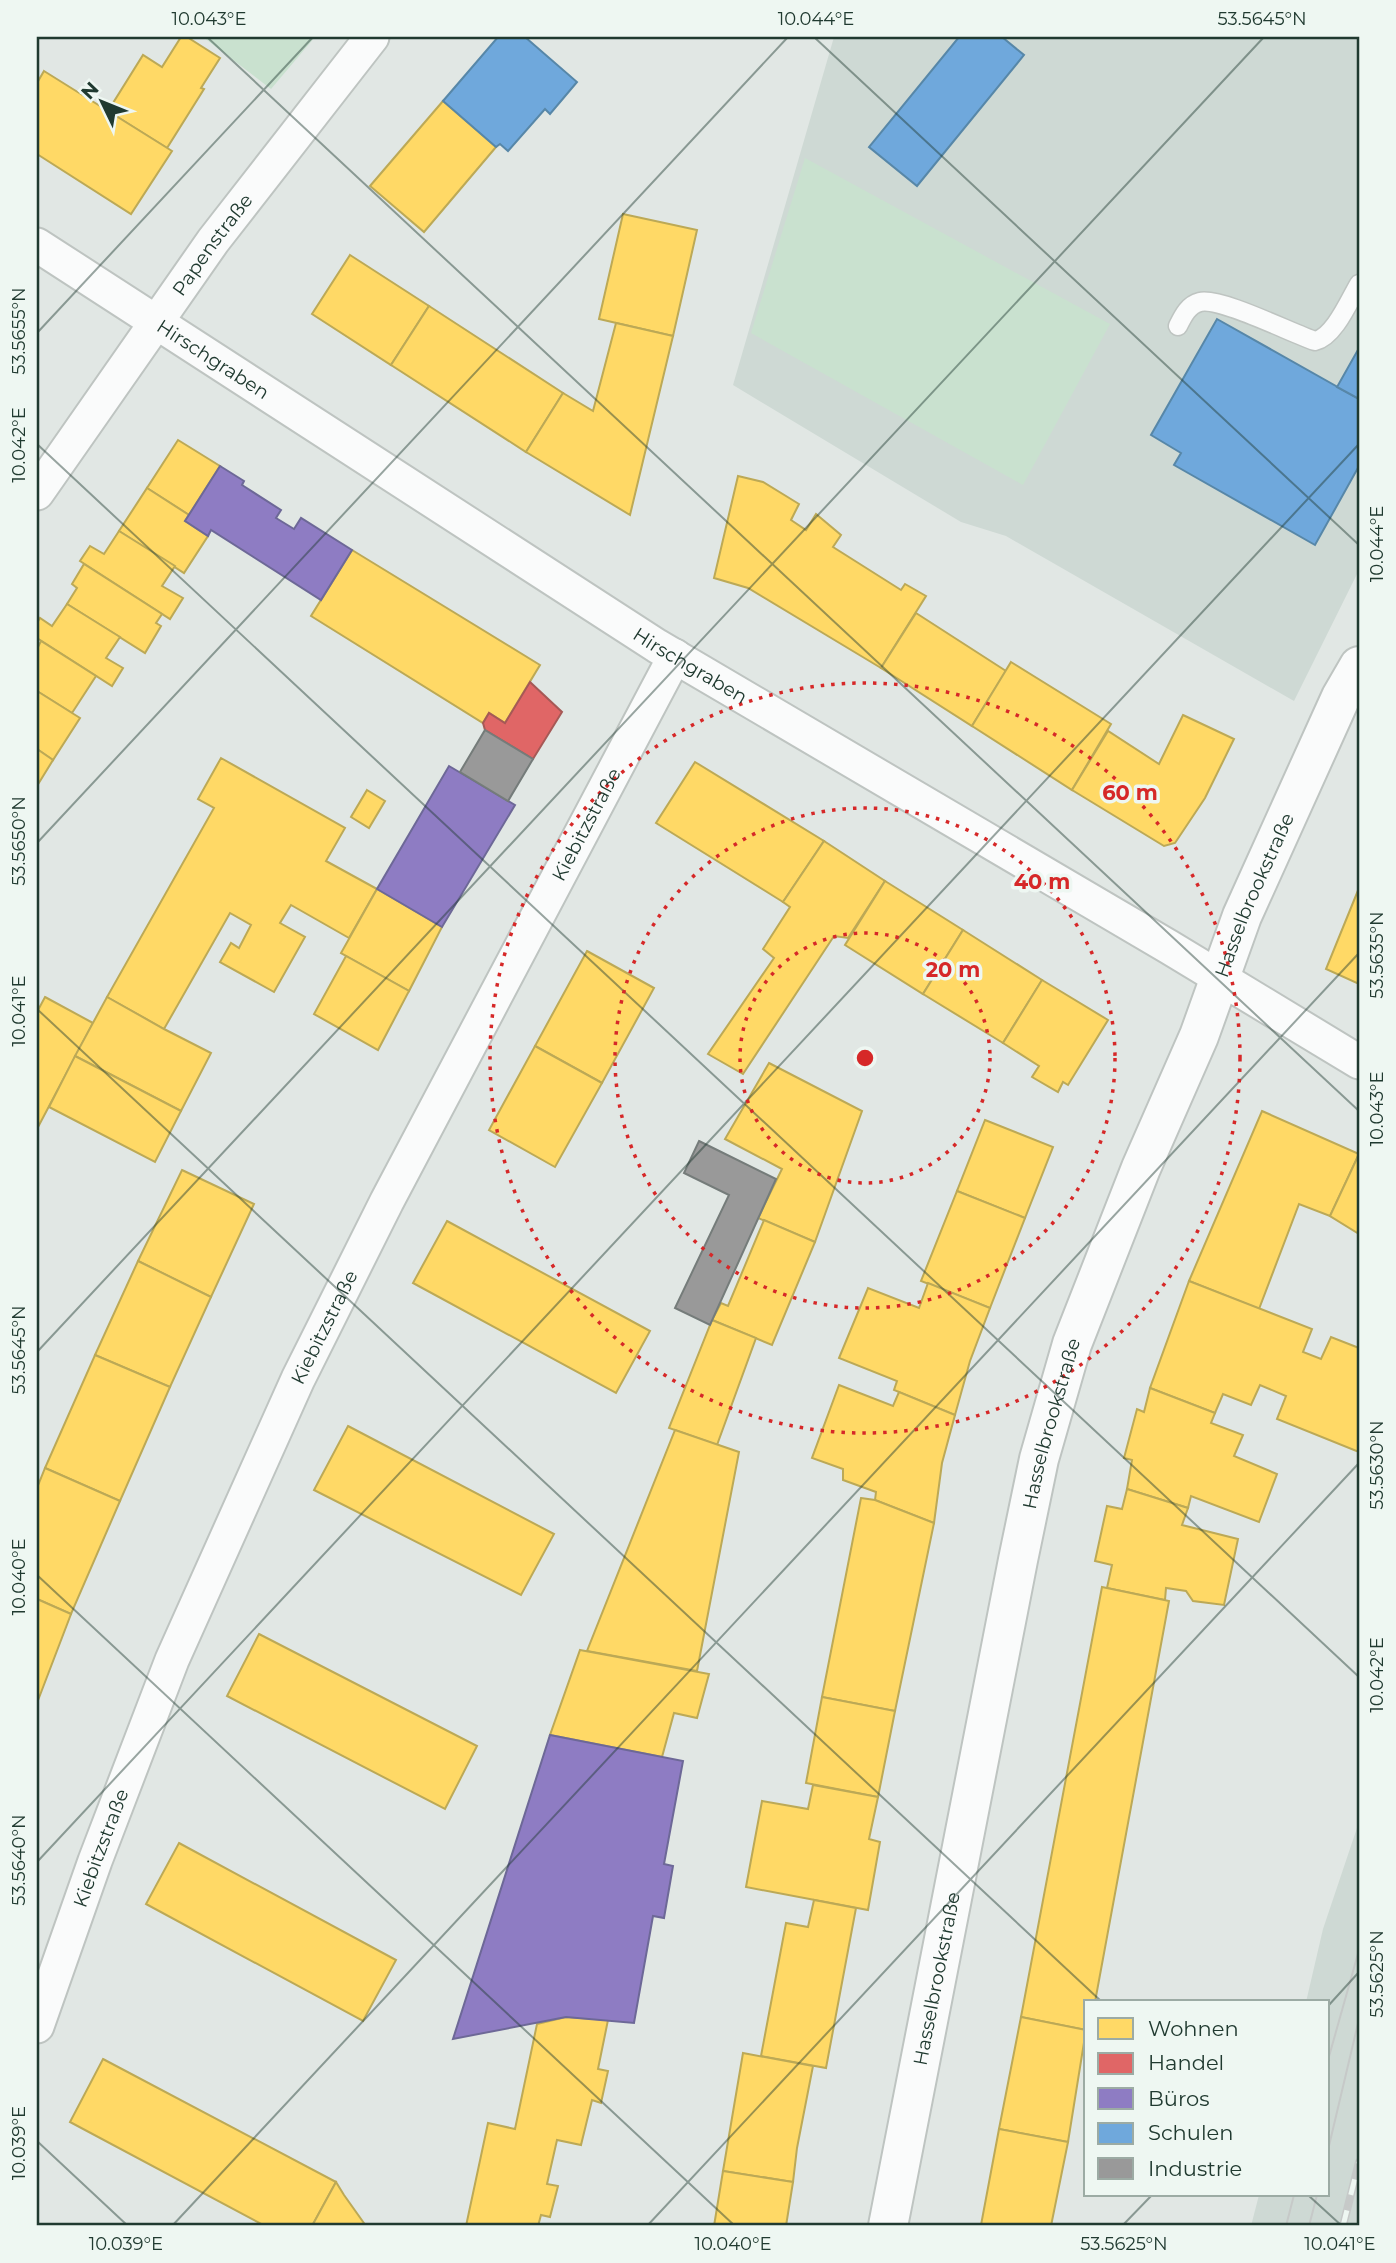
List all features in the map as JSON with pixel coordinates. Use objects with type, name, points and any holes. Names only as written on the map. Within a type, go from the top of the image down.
[{"type":"street","name":"Papenstraße","points":[[37,493],[222,230],[372,37]]},
{"type":"street","name":"Hirschgraben","points":[[37,245],[675,656],[1359,1062]]},
{"type":"street","name":"Kiebitzstraße","points":[[37,2026],[99,1849],[172,1660],[298,1379],[438,1103],[675,656]]},
{"type":"street","name":"Hasselbrookstraße","points":[[888,2226],[1039,1459],[1072,1344],[1141,1168],[1201,1033],[1242,916],[1341,697],[1359,666]]},
{"type":"lane","points":[[1178,326],[1184,313],[1203,301],[1228,305],[1315,341],[1324,339],[1359,284]]},
{"type":"shaded area","points":[[834,37],[1359,37],[1359,570],[1294,701],[1006,536],[961,522],[733,385]]},
{"type":"shaded area","points":[[1359,1822],[1359,2226],[1251,2226],[1259,2196],[1330,2196],[1330,2000],[1306,2000],[1323,1929]]},
{"type":"green space","points":[[203,37],[315,37],[271,89]]},
{"type":"green space","points":[[805,158],[1110,324],[1023,485],[751,333]]},
{"type":"building: Wohnen","points":[[181,37],[187,37],[220,58],[167,148],[108,111],[143,55],[162,67]]},
{"type":"building: Wohnen","points":[[44,71],[172,151],[131,214],[37,154],[37,83]]},
{"type":"building: Wohnen","points":[[443,101],[496,147],[424,232],[370,186]]},
{"type":"building: Wohnen","points":[[623,214],[697,230],[673,336],[599,319]]},
{"type":"building: Wohnen","points":[[350,255],[429,306],[391,365],[312,314]]},
{"type":"building: Wohnen","points":[[429,306],[563,393],[526,452],[391,365]]},
{"type":"building: Wohnen","points":[[616,323],[673,336],[630,515],[526,452],[563,393],[593,411]]},
{"type":"building: Wohnen","points":[[178,440],[220,466],[189,515],[147,488]]},
{"type":"building: Wohnen","points":[[738,476],[763,482],[799,504],[791,520],[806,530],[816,514],[841,535],[833,547],[901,590],[905,584],[926,596],[881,668],[748,588],[714,578]]},
{"type":"building: Wohnen","points":[[147,488],[189,515],[185,521],[208,536],[184,573],[119,531]]},
{"type":"building: Wohnen","points":[[119,531],[175,566],[162,586],[183,598],[170,619],[80,561],[90,546],[104,554]]},
{"type":"building: Wohnen","points":[[352,550],[540,665],[505,723],[489,713],[483,723],[311,616]]},
{"type":"building: Wohnen","points":[[84,564],[162,614],[156,623],[161,626],[145,653],[67,604],[77,588],[72,584]]},
{"type":"building: Wohnen","points":[[67,604],[120,637],[106,658],[123,668],[112,686],[37,638],[37,623],[40,618],[52,626]]},
{"type":"building: Wohnen","points":[[916,613],[1006,671],[972,726],[881,668]]},
{"type":"building: Wohnen","points":[[41,641],[96,676],[72,713],[37,691],[37,649]]},
{"type":"building: Wohnen","points":[[1011,662],[1111,724],[1072,790],[972,726]]},
{"type":"building: Wohnen","points":[[37,691],[80,718],[53,760],[37,749]]},
{"type":"building: Wohnen","points":[[1183,715],[1234,739],[1205,798],[1175,843],[1164,846],[1072,790],[1108,731],[1159,764]]},
{"type":"building: Wohnen","points":[[37,749],[53,760],[37,786]]},
{"type":"building: Wohnen","points":[[221,758],[345,828],[326,861],[377,889],[349,938],[291,905],[280,923],[305,937],[274,992],[220,962],[231,943],[239,948],[251,925],[230,913],[164,1029],[107,997],[214,808],[198,799]]},
{"type":"building: Wohnen","points":[[695,762],[824,841],[783,902],[656,823]]},
{"type":"building: Wohnen","points":[[367,790],[385,801],[369,828],[351,817]]},
{"type":"building: Wohnen","points":[[824,841],[885,881],[848,938],[834,936],[743,1074],[708,1054],[774,958],[763,949],[790,907],[783,902]]},
{"type":"building: Wohnen","points":[[885,881],[963,930],[923,994],[845,945]]},
{"type":"building: Wohnen","points":[[1359,888],[1359,984],[1326,969]]},
{"type":"building: Wohnen","points":[[377,889],[442,927],[409,991],[341,953]]},
{"type":"building: Wohnen","points":[[963,930],[1042,980],[1003,1043],[923,994]]},
{"type":"building: Wohnen","points":[[587,951],[654,988],[602,1083],[535,1046]]},
{"type":"building: Wohnen","points":[[346,956],[409,991],[378,1050],[314,1014]]},
{"type":"building: Wohnen","points":[[1042,980],[1108,1020],[1068,1085],[1063,1082],[1058,1092],[1032,1077],[1039,1066],[1003,1043]]},
{"type":"building: Wohnen","points":[[45,997],[93,1023],[37,1129],[37,1012]]},
{"type":"building: Wohnen","points":[[107,997],[211,1053],[181,1111],[75,1056]]},
{"type":"building: Wohnen","points":[[535,1046],[602,1083],[555,1167],[489,1130]]},
{"type":"building: Wohnen","points":[[75,1056],[181,1111],[155,1162],[49,1107]]},
{"type":"building: Wohnen","points":[[769,1063],[862,1111],[815,1242],[758,1218],[782,1169],[725,1139]]},
{"type":"building: Wohnen","points":[[1262,1111],[1359,1154],[1330,1216],[1299,1204],[1259,1309],[1189,1281]]},
{"type":"building: Wohnen","points":[[985,1120],[1053,1147],[1025,1218],[957,1191]]},
{"type":"building: Wohnen","points":[[1359,1154],[1359,1234],[1330,1216]]},
{"type":"building: Wohnen","points":[[182,1170],[254,1204],[211,1297],[138,1261]]},
{"type":"building: Wohnen","points":[[957,1191],[1025,1218],[990,1308],[921,1281]]},
{"type":"building: Wohnen","points":[[764,1220],[815,1242],[772,1345],[712,1320],[721,1303],[728,1306]]},
{"type":"building: Wohnen","points":[[447,1221],[650,1331],[616,1393],[413,1283]]},
{"type":"building: Wohnen","points":[[138,1261],[211,1297],[170,1387],[95,1355]]},
{"type":"building: Wohnen","points":[[1189,1281],[1312,1329],[1303,1352],[1321,1359],[1331,1337],[1359,1348],[1359,1452],[1277,1419],[1286,1396],[1260,1385],[1251,1405],[1223,1394],[1215,1413],[1150,1388]]},
{"type":"building: Wohnen","points":[[928,1283],[990,1308],[970,1361],[955,1415],[894,1390],[897,1381],[839,1358],[868,1288],[919,1308]]},
{"type":"building: Wohnen","points":[[712,1320],[756,1338],[717,1445],[669,1428]]},
{"type":"building: Wohnen","points":[[95,1355],[170,1387],[120,1501],[45,1468]]},
{"type":"building: Wohnen","points":[[839,1385],[893,1406],[899,1392],[955,1415],[942,1463],[934,1523],[875,1500],[876,1492],[843,1480],[843,1469],[812,1458]]},
{"type":"building: Wohnen","points":[[1150,1388],[1215,1413],[1211,1423],[1243,1435],[1234,1456],[1277,1474],[1259,1522],[1191,1496],[1188,1508],[1127,1489],[1132,1460],[1124,1458],[1137,1409],[1144,1412]]},
{"type":"building: Wohnen","points":[[348,1426],[554,1534],[521,1595],[314,1490]]},
{"type":"building: Wohnen","points":[[675,1430],[739,1452],[697,1671],[587,1651]]},
{"type":"building: Wohnen","points":[[45,1468],[120,1501],[71,1614],[37,1599],[37,1488]]},
{"type":"building: Wohnen","points":[[1127,1489],[1188,1508],[1182,1525],[1238,1539],[1224,1605],[1193,1601],[1186,1591],[1166,1588],[1165,1600],[1107,1588],[1112,1565],[1095,1561],[1107,1506],[1122,1509]]},
{"type":"building: Wohnen","points":[[861,1498],[875,1500],[934,1523],[895,1711],[822,1697]]},
{"type":"building: Wohnen","points":[[1102,1587],[1169,1601],[1095,2000],[1084,2000],[1084,2030],[1021,2017]]},
{"type":"building: Wohnen","points":[[37,1599],[71,1614],[37,1703]]},
{"type":"building: Wohnen","points":[[259,1634],[477,1746],[445,1809],[227,1696]]},
{"type":"building: Wohnen","points":[[580,1650],[709,1674],[697,1718],[674,1713],[662,1757],[550,1735]]},
{"type":"building: Wohnen","points":[[822,1697],[895,1711],[878,1797],[806,1783]]},
{"type":"building: Wohnen","points":[[813,1785],[878,1797],[869,1839],[880,1842],[868,1910],[746,1887],[762,1801],[808,1809]]},
{"type":"building: Wohnen","points":[[179,1843],[396,1960],[363,2021],[146,1904]]},
{"type":"building: Wohnen","points":[[814,1900],[856,1908],[826,2068],[761,2056],[786,1923],[808,1927]]},
{"type":"building: Wohnen","points":[[566,2017],[608,2020],[598,2069],[608,2071],[601,2103],[592,2100],[581,2145],[557,2140],[547,2184],[558,2186],[550,2217],[541,2215],[538,2226],[466,2226],[488,2123],[515,2129],[537,2024]]},
{"type":"building: Wohnen","points":[[1021,2017],[1084,2030],[1068,2142],[999,2129]]},
{"type":"building: Wohnen","points":[[743,2053],[813,2066],[793,2182],[723,2171]]},
{"type":"building: Wohnen","points":[[103,2059],[336,2182],[312,2226],[265,2226],[70,2122]]},
{"type":"building: Wohnen","points":[[999,2129],[1068,2142],[1051,2226],[981,2225]]},
{"type":"building: Wohnen","points":[[723,2171],[793,2182],[786,2226],[714,2226]]},
{"type":"building: Wohnen","points":[[336,2182],[344,2195],[366,2226],[312,2226]]},
{"type":"building: Handel","points":[[530,682],[562,712],[533,759],[485,730],[483,723],[489,713],[505,723]]},
{"type":"building: Büros","points":[[220,466],[244,481],[242,485],[281,510],[276,518],[294,529],[301,518],[352,550],[321,600],[211,530],[208,536],[185,521]]},
{"type":"building: Büros","points":[[449,766],[515,805],[442,927],[377,889]]},
{"type":"building: Büros","points":[[550,1735],[683,1761],[664,1864],[673,1866],[664,1918],[653,1916],[634,2023],[566,2017],[453,2039]]},
{"type":"building: Schulen","points":[[498,37],[525,37],[577,82],[550,114],[545,109],[508,151],[500,144],[496,147],[443,101]]},
{"type":"building: Schulen","points":[[959,37],[1002,37],[1024,55],[917,186],[869,147]]},
{"type":"building: Schulen","points":[[1217,319],[1359,399],[1359,466],[1315,545],[1174,465],[1181,453],[1151,435]]},
{"type":"building: Schulen","points":[[1359,348],[1359,399],[1337,387]]},
{"type":"building: Industrie","points":[[485,730],[533,759],[508,801],[460,772]]},
{"type":"building: Industrie","points":[[699,1141],[776,1179],[710,1325],[675,1308],[729,1195],[684,1173]]},
{"type":"tram line","points":[[1330,2053],[1359,1950]]},
{"type":"tram line","points":[[1330,2142],[1359,2019]]},
{"type":"tram line","points":[[1286,2226],[1294,2196]]},
{"type":"tram line","points":[[1309,2226],[1317,2196]]},
{"type":"railway","points":[[1343,2226],[1359,2162]]}]
